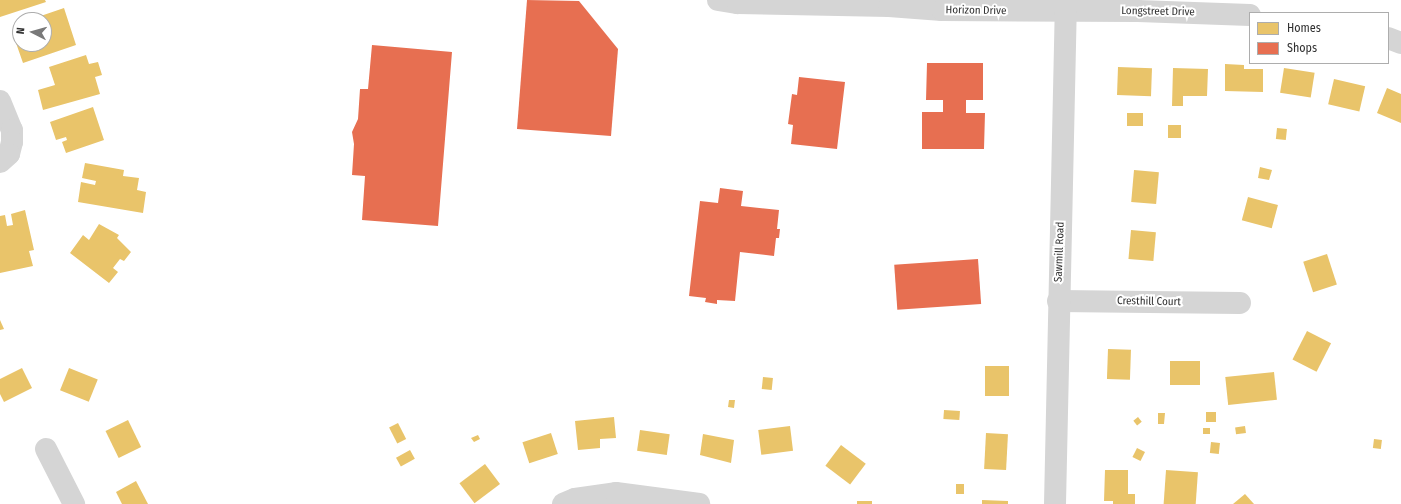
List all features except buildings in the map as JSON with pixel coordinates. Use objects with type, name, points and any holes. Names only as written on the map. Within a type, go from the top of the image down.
[{"type":"street","name":"Horizon Drive","points":[[718,0],[738,3],[889,3],[949,11],[1066,5]]},
{"type":"street","name":"Longstreet Drive","points":[[1066,5],[1249,15]]},
{"type":"street","name":"Sawmill Road","points":[[1055,504],[1058,301],[1066,5]]},
{"type":"street","points":[[1389,38],[1401,43]]},
{"type":"street","points":[[0,101],[12,130],[12,142],[9,154],[0,162]]},
{"type":"street","name":"Cresthill Court","points":[[1058,301],[1240,303]]},
{"type":"street","points":[[46,449],[74,504]]},
{"type":"street","points":[[563,504],[575,499],[616,493],[699,504]]}]
